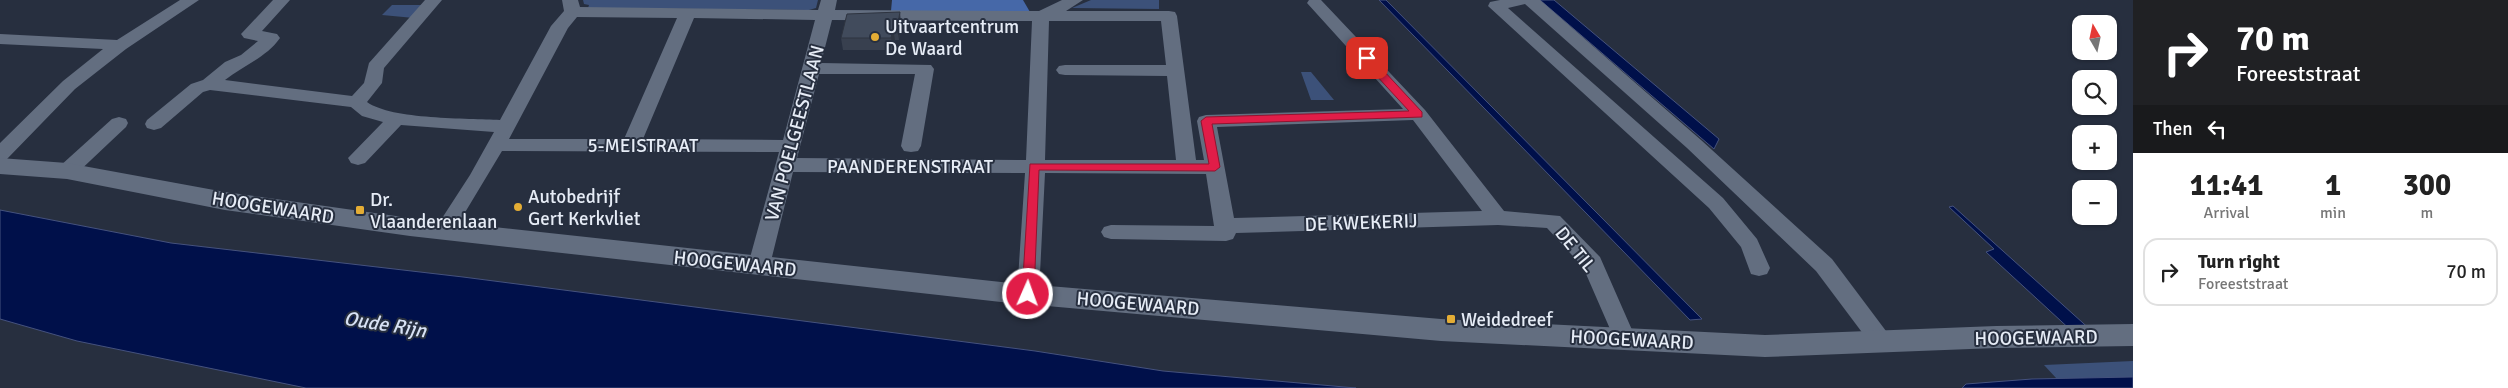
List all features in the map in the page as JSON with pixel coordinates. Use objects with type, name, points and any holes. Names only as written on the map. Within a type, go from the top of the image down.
[{"type":"street","points":[[0,154],[69,85],[120,45],[191,0]]},
{"type":"street","points":[[154,124],[197,88],[209,84],[231,66],[247,59],[271,38],[250,34],[282,0]]},
{"type":"street","points":[[356,102],[371,88],[376,75],[375,67],[434,0]]},
{"type":"street","points":[[1041,16],[1075,0]]},
{"type":"street","points":[[1521,0],[1496,6],[1716,203],[1750,244],[1759,268]]},
{"type":"street","points":[[1530,0],[1694,144],[1824,265],[1881,341]]},
{"type":"street","points":[[1315,2],[1418,114],[1498,218]]},
{"type":"street","points":[[445,230],[480,177],[571,6],[687,14],[827,8],[1041,16],[1169,16],[1187,167]]},
{"type":"street","name":"VAN POELGEESTLAAN","points":[[759,266],[827,8]]},
{"type":"street","points":[[631,146],[687,14]]},
{"type":"street","points":[[1028,294],[1041,71],[1041,16]]},
{"type":"street","points":[[0,39],[120,45]]},
{"type":"street","points":[[812,68],[926,69],[911,146]]},
{"type":"street","points":[[1065,70],[1176,71]]},
{"type":"street","points":[[209,84],[356,102],[369,112],[396,119],[505,127]]},
{"type":"street","points":[[1111,232],[1226,234],[1206,121],[1418,114]]},
{"type":"street","points":[[358,158],[396,119]]},
{"type":"street","points":[[67,172],[119,123]]},
{"type":"street","points":[[1659,153],[1694,144]]},
{"type":"street","name":"5-MEISTRAAT","points":[[496,145],[631,146],[788,156]]},
{"type":"street","name":"PAANDERENSTRAAT","points":[[788,156],[1034,166],[1215,167]]},
{"type":"street","name":"HOOGEWAARD","points":[[0,166],[67,172],[132,182],[225,201],[445,230],[759,266],[1028,294],[1441,330],[1765,346],[1996,337],[2133,335]]},
{"type":"street","name":"DE KWEKERIJ","points":[[1224,226],[1498,218]]},
{"type":"street","name":"DE TIL","points":[[1498,218],[1553,221],[1592,263],[1626,339]]},
{"type":"shaded area","points":[[583,0],[818,0],[816,8],[809,10],[588,8],[589,5],[584,4]]},
{"type":"shaded area","points":[[892,0],[1023,0],[1030,12],[891,11]]},
{"type":"shaded area","points":[[1091,0],[1159,0],[1159,9],[1072,8]]},
{"type":"shaded area","points":[[392,5],[424,5],[414,18],[382,15]]},
{"type":"shaded area","points":[[1301,72],[1311,72],[1334,100],[1311,100]]},
{"type":"shaded area","points":[[2133,361],[2133,377],[2057,379],[2044,365]]},
{"type":"water","points":[[1379,0],[1386,0],[1702,319],[1690,320]]},
{"type":"water","points":[[1540,0],[1554,0],[1719,139],[1714,149]]},
{"type":"water","points":[[1953,206],[2093,332],[2074,333],[1986,252],[1994,249],[1949,207]]},
{"type":"water","name":"Oude Rijn","points":[[0,210],[171,243],[463,277],[1035,351],[1163,371],[1356,388],[306,388],[77,341],[0,319]]},
{"type":"water","points":[[2133,377],[2133,388],[1962,388],[1966,384],[2032,379]]},
{"type":"building","points":[[900,12],[897,28],[893,28],[891,38],[841,38],[847,14]]},
{"type":"place","name":"Uitvaartcentrum De Waard","points":[[875,37]]},
{"type":"place","name":"Autobedrijf Gert Kerkvliet","points":[[518,207]]},
{"type":"place","name":"Dr. Vlaanderenlaan","points":[[360,210]]},
{"type":"place","name":"Weidedreef","points":[[1451,319]]},
{"type":"route","points":[[1028,294],[1034,166],[1215,167],[1206,121],[1418,114],[1367,58]]}]
